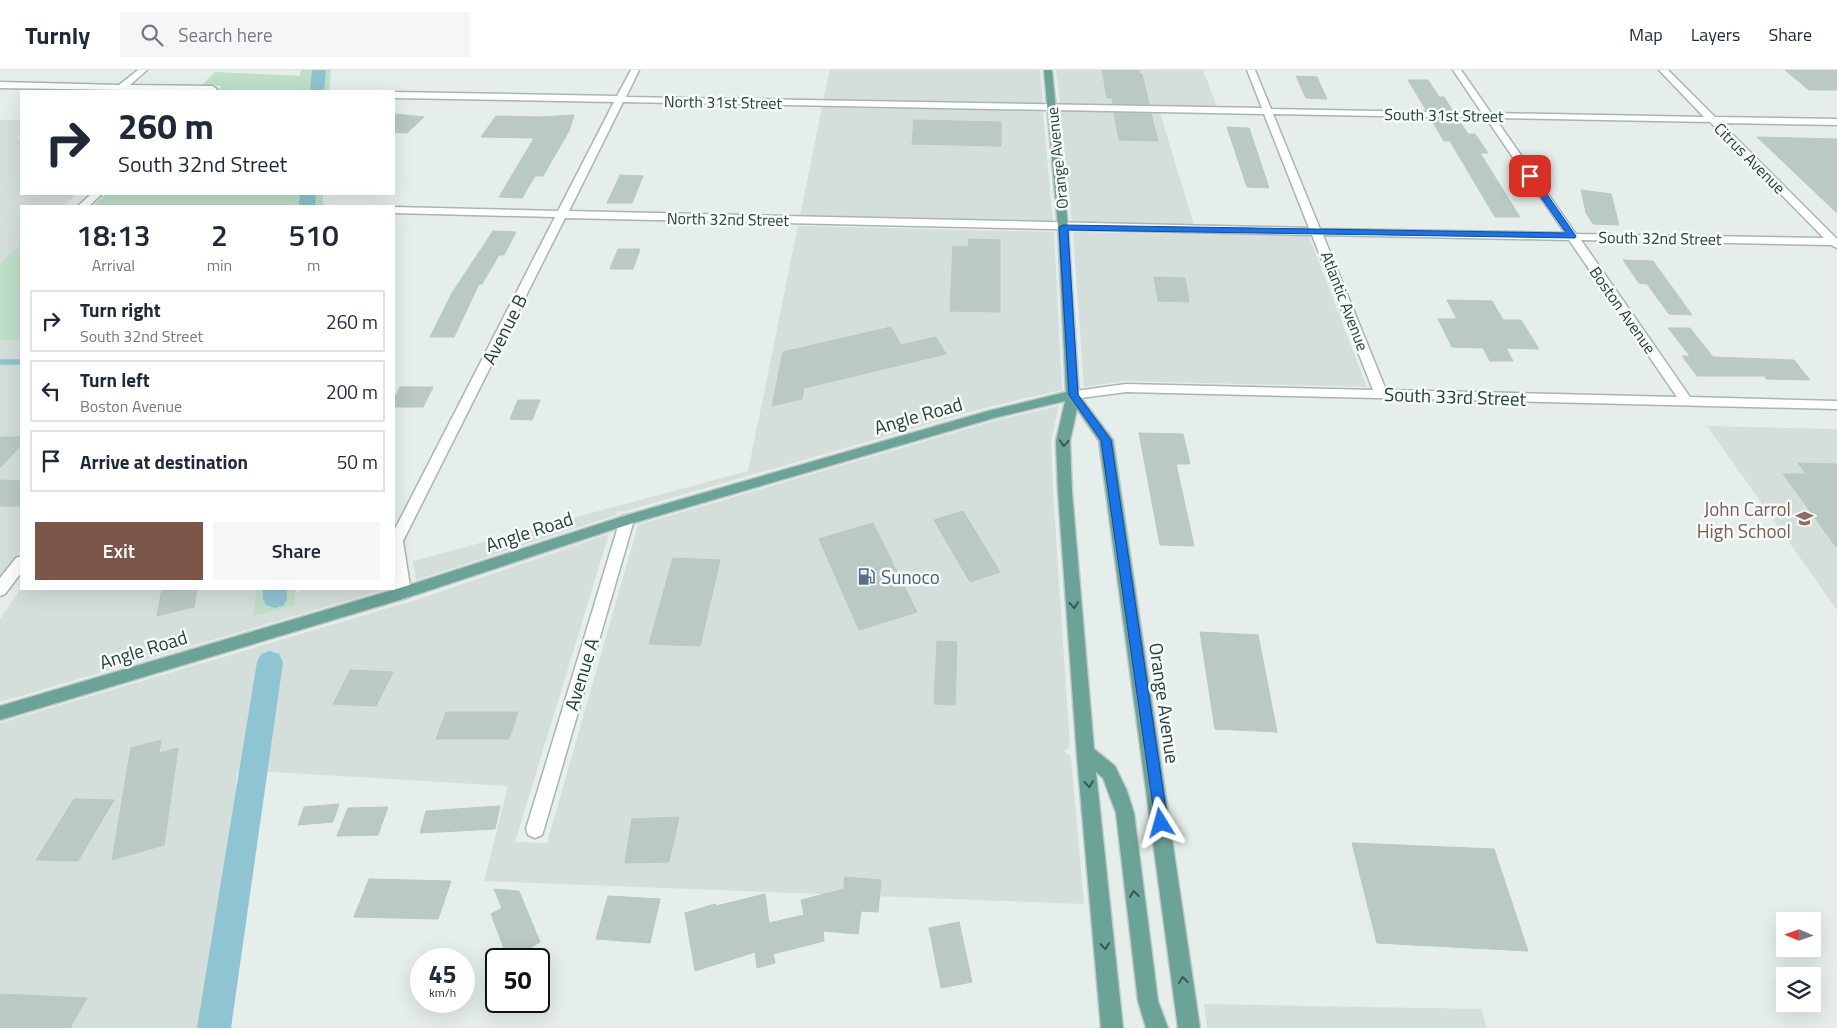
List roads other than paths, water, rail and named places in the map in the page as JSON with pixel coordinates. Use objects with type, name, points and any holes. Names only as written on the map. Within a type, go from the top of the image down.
[{"type":"main road","name":"Orange Avenue","points":[[1048,70],[1063,227],[1074,395],[1063,441],[1065,492],[1086,753],[1112,1028]]},
{"type":"main road","name":"Orange Avenue","points":[[1074,395],[1106,440],[1189,1028]]},
{"type":"main road","name":"Angle Road","points":[[0,713],[403,593],[627,520],[993,414],[1074,395]]},
{"type":"main road","points":[[1086,753],[1109,772],[1125,813],[1148,1001],[1157,1028]]},
{"type":"street","points":[[122,87],[143,70]]},
{"type":"street","name":"Avenue B","points":[[403,593],[396,541],[635,70]]},
{"type":"street","name":"Atlantic Avenue","points":[[1251,70],[1381,394]]},
{"type":"street","name":"Boston Avenue","points":[[1457,70],[1687,402]]},
{"type":"street","name":"Citrus Avenue","points":[[1663,70],[1836,243]]},
{"type":"street","points":[[0,85],[210,90]]},
{"type":"street","name":"North 31st Street","points":[[395,94],[1052,108]]},
{"type":"street","name":"South 31st Street","points":[[1052,108],[1837,122]]},
{"type":"street","points":[[84,205],[96,195]]},
{"type":"street","name":"North 32nd Street","points":[[395,210],[1063,227]]},
{"type":"street","name":"South 32nd Street","points":[[1063,227],[1572,236],[1836,243]]},
{"type":"street","name":"South 33rd Street","points":[[1074,395],[1126,388],[1837,405]]},
{"type":"street","name":"Avenue A","points":[[535,829],[627,520]]},
{"type":"street","points":[[0,590],[20,563]]},
{"type":"waterway","points":[[317,90],[319,70]]},
{"type":"waterway","points":[[307,205],[308,195]]},
{"type":"waterway","points":[[0,362],[20,362]]},
{"type":"waterway","points":[[275,590],[275,598]]},
{"type":"waterway","points":[[214,1028],[270,662]]},
{"type":"place","name":"John Carrol High School","points":[[1805,519]]},
{"type":"place","name":"Sunoco","points":[[867,576]]}]
